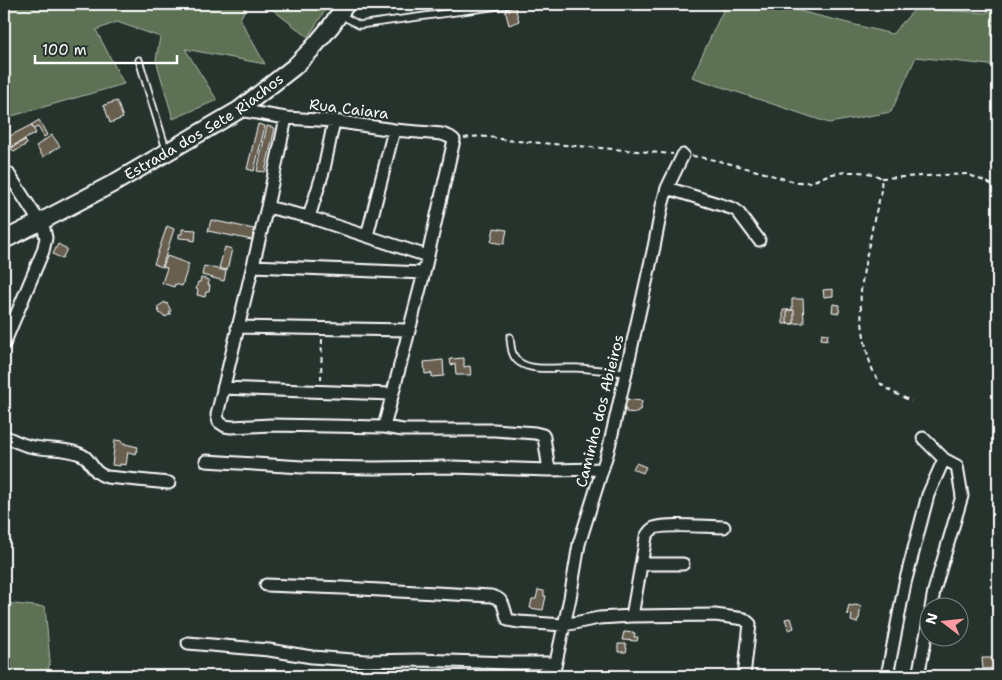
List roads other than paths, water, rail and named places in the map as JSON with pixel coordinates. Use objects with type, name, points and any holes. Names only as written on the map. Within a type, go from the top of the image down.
[{"type":"street","name":"Estrada dos Sete Riachos","points":[[4,240],[114,183],[239,110],[294,67],[331,26],[342,9]]},
{"type":"street","name":"Rua Caiara","points":[[239,110],[286,118],[334,121],[394,130],[442,134],[454,140],[428,256]]},
{"type":"street","points":[[286,118],[267,207],[223,388],[217,415],[218,422],[231,427],[271,425],[384,427],[403,430],[494,430],[540,434],[543,435],[545,440],[549,470]]},
{"type":"street","points":[[309,217],[324,169],[334,121]]},
{"type":"street","points":[[366,236],[394,130]]},
{"type":"street","name":"Caminho dos Abieiros","points":[[553,676],[581,536],[608,451],[662,206],[667,188],[683,155]]},
{"type":"street","points":[[4,344],[43,251],[46,238],[40,222],[8,172]]},
{"type":"street","points":[[667,188],[736,210],[759,240]]},
{"type":"street","points":[[267,207],[309,217],[428,256],[384,427]]},
{"type":"street","points":[[252,266],[424,273]]},
{"type":"street","points":[[237,327],[409,330]]},
{"type":"street","points":[[223,388],[392,394]]},
{"type":"street","points":[[4,436],[31,447],[78,453],[84,456],[100,476],[169,483]]},
{"type":"street","points":[[922,438],[944,459],[957,466],[962,496],[933,598]]},
{"type":"street","points":[[887,676],[905,583],[928,494],[944,459]]},
{"type":"street","points":[[206,461],[302,467],[602,469]]},
{"type":"street","points":[[632,616],[646,537],[652,529],[669,526],[724,527]]},
{"type":"street","points":[[641,564],[683,564]]},
{"type":"street","points":[[266,585],[491,596],[498,597],[510,621],[564,625],[599,618],[632,616],[715,615],[735,617],[747,620],[750,624],[744,676]]},
{"type":"street","points":[[188,643],[366,661],[418,660],[556,663]]},
{"type":"street","points":[[918,676],[924,648]]},
{"type":"lane","points":[[342,9],[359,25],[506,5]]},
{"type":"lane","points":[[139,60],[167,151]]},
{"type":"lane","points":[[510,337],[512,352],[515,358],[524,365],[543,368],[573,368],[626,373]]}]
